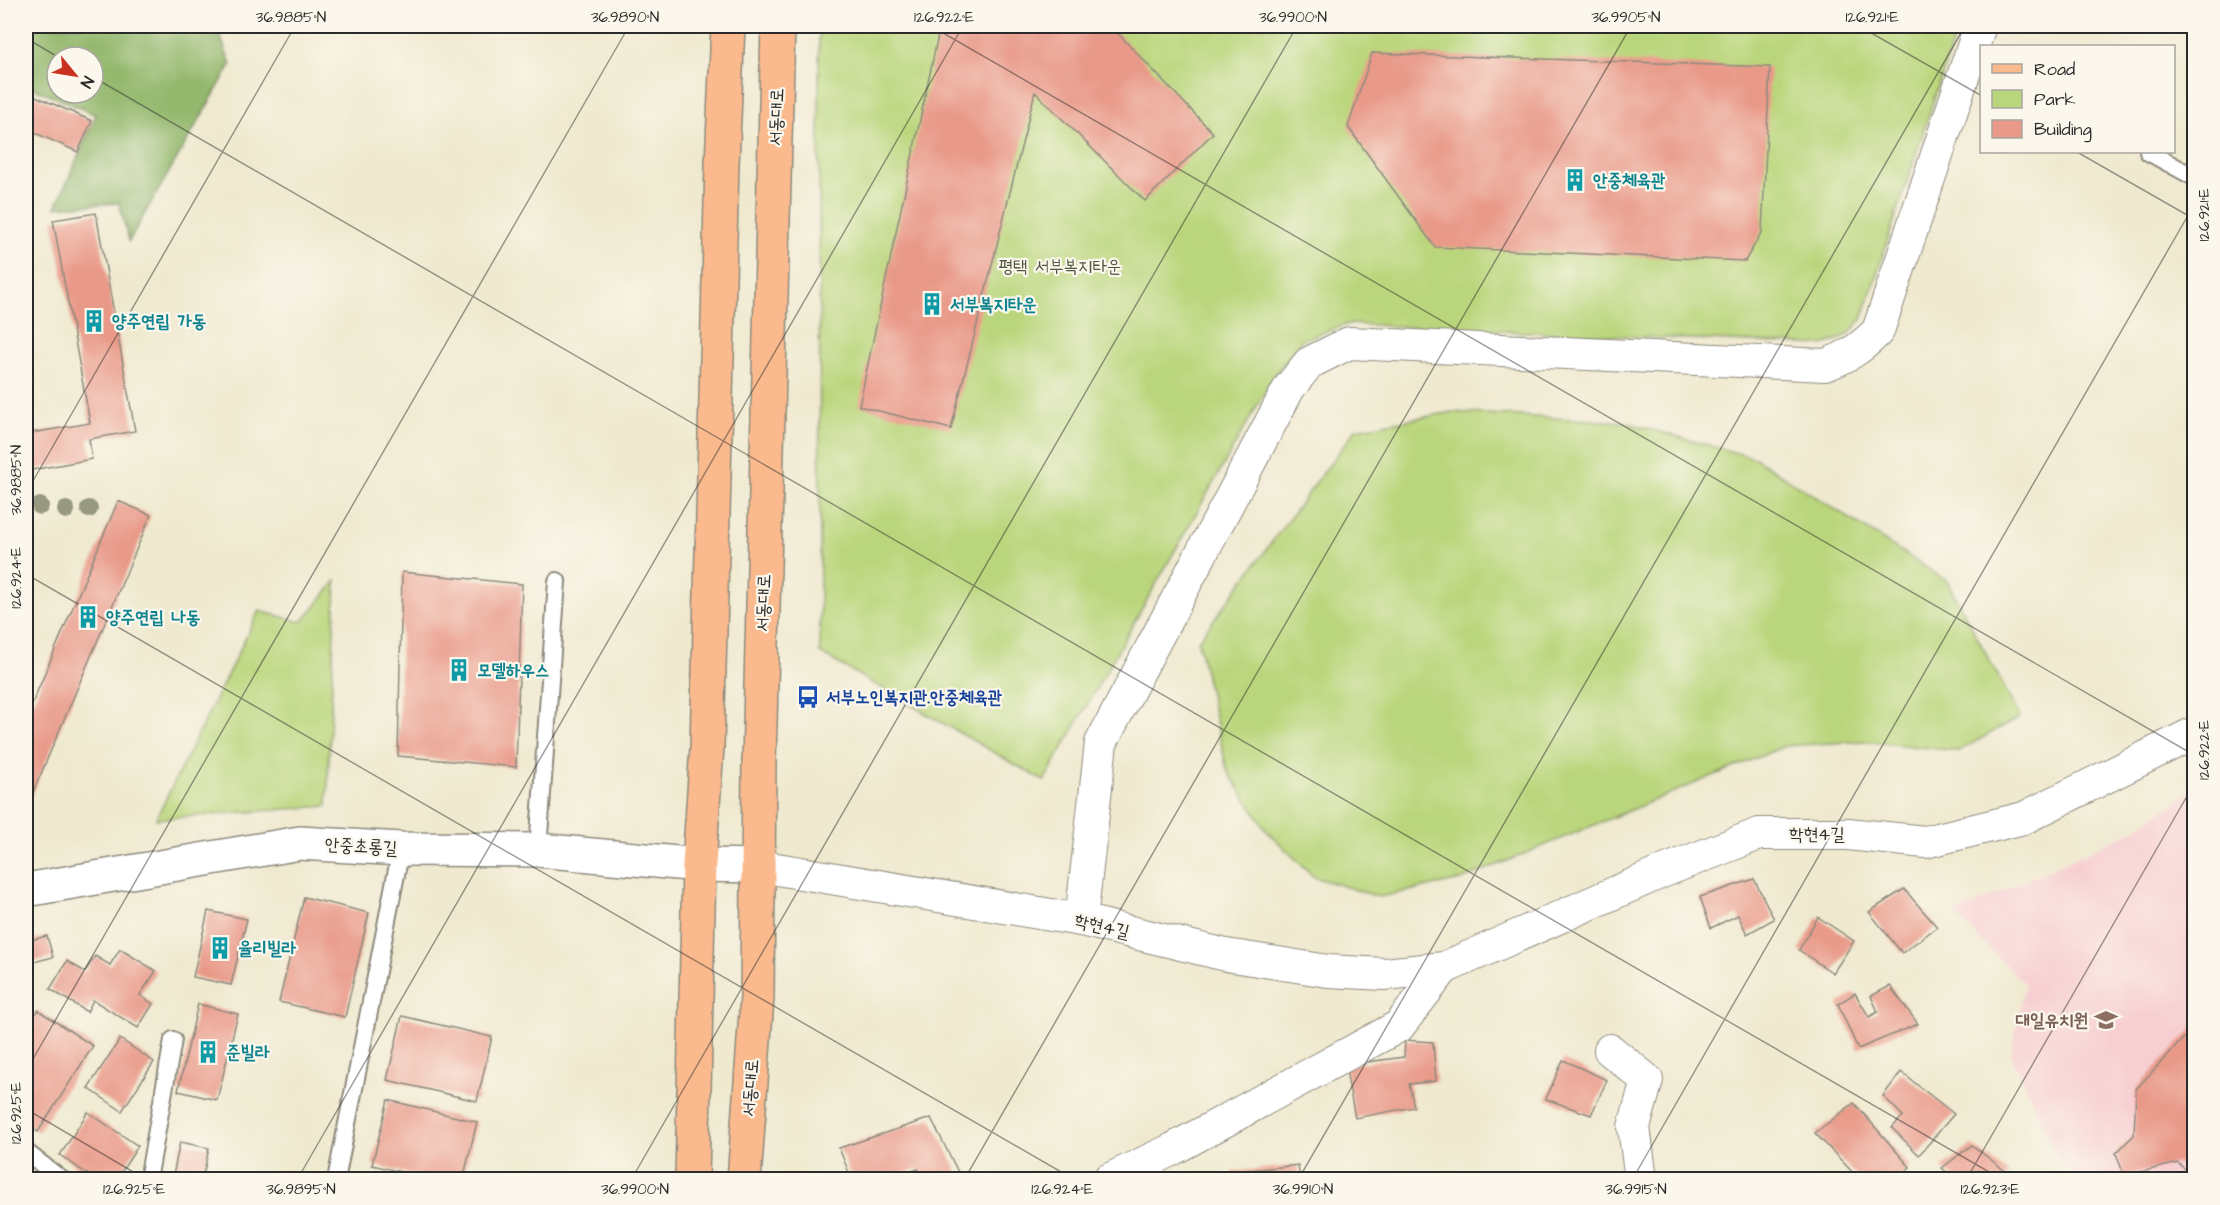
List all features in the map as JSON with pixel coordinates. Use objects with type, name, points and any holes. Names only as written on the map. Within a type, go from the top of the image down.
[{"type":"main road","points":[[692,1179],[699,865],[707,747],[722,164],[728,26]]},
{"type":"main road","name":"서동대로","points":[[744,1179],[757,998],[759,762],[778,26]]},
{"type":"street","points":[[1081,920],[1101,743],[1288,388],[1309,363],[1349,343],[1825,365],[1846,358],[1861,348],[1878,331],[1975,65],[1980,26]]},
{"type":"street","name":"학현4길","points":[[759,866],[1081,920],[1226,955],[1328,971],[1384,974],[1444,968],[1664,871],[1759,834],[1848,834],[1925,842],[2024,818],[2194,733]]},
{"type":"street","name":"안중초롱길","points":[[26,890],[300,843],[402,849],[537,850],[699,865],[759,866]]},
{"type":"street","name":"학현4길","points":[[1108,1179],[1173,1149],[1399,1026],[1444,968]]},
{"type":"street","points":[[1610,1050],[1647,1080],[1634,1127],[1641,1179]]},
{"type":"lane","points":[[2150,153],[2194,177]]},
{"type":"lane","points":[[537,850],[557,581]]},
{"type":"lane","points":[[336,1179],[402,849]]},
{"type":"lane","points":[[148,1179],[173,1040]]},
{"type":"lane","points":[[26,1152],[62,1179]]},
{"type":"shaded area","name":"대일유치원","points":[[2194,790],[2194,1179],[2081,1179],[2060,1163],[2011,1055],[2025,984],[1954,914],[2131,832]]},
{"type":"green space","points":[[26,26],[219,26],[218,30],[231,65],[129,241],[119,203],[56,207],[96,115],[73,105],[105,105],[105,45],[45,45],[45,93],[26,85]]},
{"type":"green space","name":"평택 서부복지타운","points":[[819,26],[1958,26],[1862,319],[1850,333],[1836,341],[1822,345],[1348,324],[1301,340],[1274,376],[1044,781],[820,653]]},
{"type":"green space","points":[[1453,412],[1624,422],[1755,458],[1947,581],[2020,717],[1959,751],[1863,741],[1785,746],[1461,880],[1379,897],[1314,877],[1266,830],[1227,770],[1198,641],[1356,429]]},
{"type":"green space","points":[[336,581],[327,806],[156,819],[259,611],[302,622]]},
{"type":"building","name":"서부복지타운","points":[[940,26],[1111,26],[1213,133],[1145,201],[1035,92],[951,429],[859,406]]},
{"type":"building","name":"안중체육관","points":[[1372,53],[1770,67],[1762,232],[1745,261],[1435,247],[1348,127]]},
{"type":"building","points":[[26,92],[45,100],[45,105],[56,105],[92,121],[78,152],[26,129]]},
{"type":"building","name":"양주연립 가동","points":[[96,213],[135,431],[89,439],[92,459],[26,471],[26,434],[90,423],[53,220]]},
{"type":"building","name":"양주연립 나동","points":[[118,501],[151,515],[26,809],[26,718]]},
{"type":"building","name":"모델하우스","points":[[402,572],[522,584],[516,767],[398,756]]},
{"type":"building","points":[[1754,879],[1774,919],[1747,934],[1738,915],[1711,928],[1700,897]]},
{"type":"building","points":[[1904,889],[1937,927],[1902,953],[1869,912]]},
{"type":"building","points":[[304,897],[369,913],[345,1017],[279,1002]]},
{"type":"building","name":"율리빌라","points":[[208,911],[247,919],[231,985],[193,977]]},
{"type":"building","points":[[1818,917],[1854,941],[1833,973],[1799,950]]},
{"type":"building","points":[[47,936],[53,957],[26,964],[26,941]]},
{"type":"building","points":[[120,949],[156,971],[140,995],[153,1004],[138,1028],[93,1000],[87,1012],[50,989],[67,961],[85,972],[95,956],[110,965]]},
{"type":"building","points":[[1890,986],[1918,1024],[1858,1049],[1838,1004],[1855,993],[1869,1017],[1878,1012],[1871,996]]},
{"type":"building","name":"준빌라","points":[[198,1004],[238,1014],[217,1100],[178,1091]]},
{"type":"building","points":[[38,1010],[93,1046],[38,1132],[26,1124],[26,1030]]},
{"type":"building","points":[[402,1016],[492,1037],[477,1101],[387,1080]]},
{"type":"building","points":[[2194,1027],[2194,1178],[2178,1163],[2124,1176],[2116,1153],[2134,1135],[2136,1089]]},
{"type":"building","points":[[120,1039],[154,1062],[122,1111],[88,1088]]},
{"type":"building","points":[[1405,1040],[1433,1042],[1436,1081],[1409,1084],[1414,1107],[1355,1118],[1345,1065],[1404,1057]]},
{"type":"building","points":[[1563,1060],[1607,1080],[1591,1115],[1546,1099]]},
{"type":"building","points":[[1901,1072],[1954,1114],[1919,1155],[1892,1128],[1903,1116],[1883,1096]]},
{"type":"building","points":[[388,1100],[477,1122],[463,1180],[435,1180],[372,1165]]},
{"type":"building","points":[[1854,1103],[1910,1167],[1897,1180],[1860,1180],[1815,1133]]},
{"type":"building","points":[[88,1112],[138,1146],[116,1180],[96,1180],[60,1155]]},
{"type":"building","points":[[931,1118],[962,1180],[923,1180],[918,1169],[884,1180],[852,1180],[839,1148]]},
{"type":"building","points":[[180,1142],[209,1148],[202,1180],[172,1180]]},
{"type":"building","points":[[1972,1145],[2009,1174],[2004,1180],[1956,1180],[1942,1168]]},
{"type":"building","points":[[1298,1165],[1300,1180],[1233,1180],[1232,1172]]},
{"type":"place","name":"안중체육관","points":[[1575,180]]},
{"type":"place","name":"서부복지타운","points":[[932,304]]},
{"type":"place","name":"양주연립 가동","points":[[94,321]]},
{"type":"place","name":"양주연립 나동","points":[[88,617]]},
{"type":"place","name":"모델하우스","points":[[459,670]]},
{"type":"place","name":"서부노인복지관.안중체육관","points":[[808,697]]},
{"type":"place","name":"율리빌라","points":[[220,948]]},
{"type":"place","name":"대일유치원","points":[[2106,1020]]},
{"type":"place","name":"준빌라","points":[[208,1052]]}]
